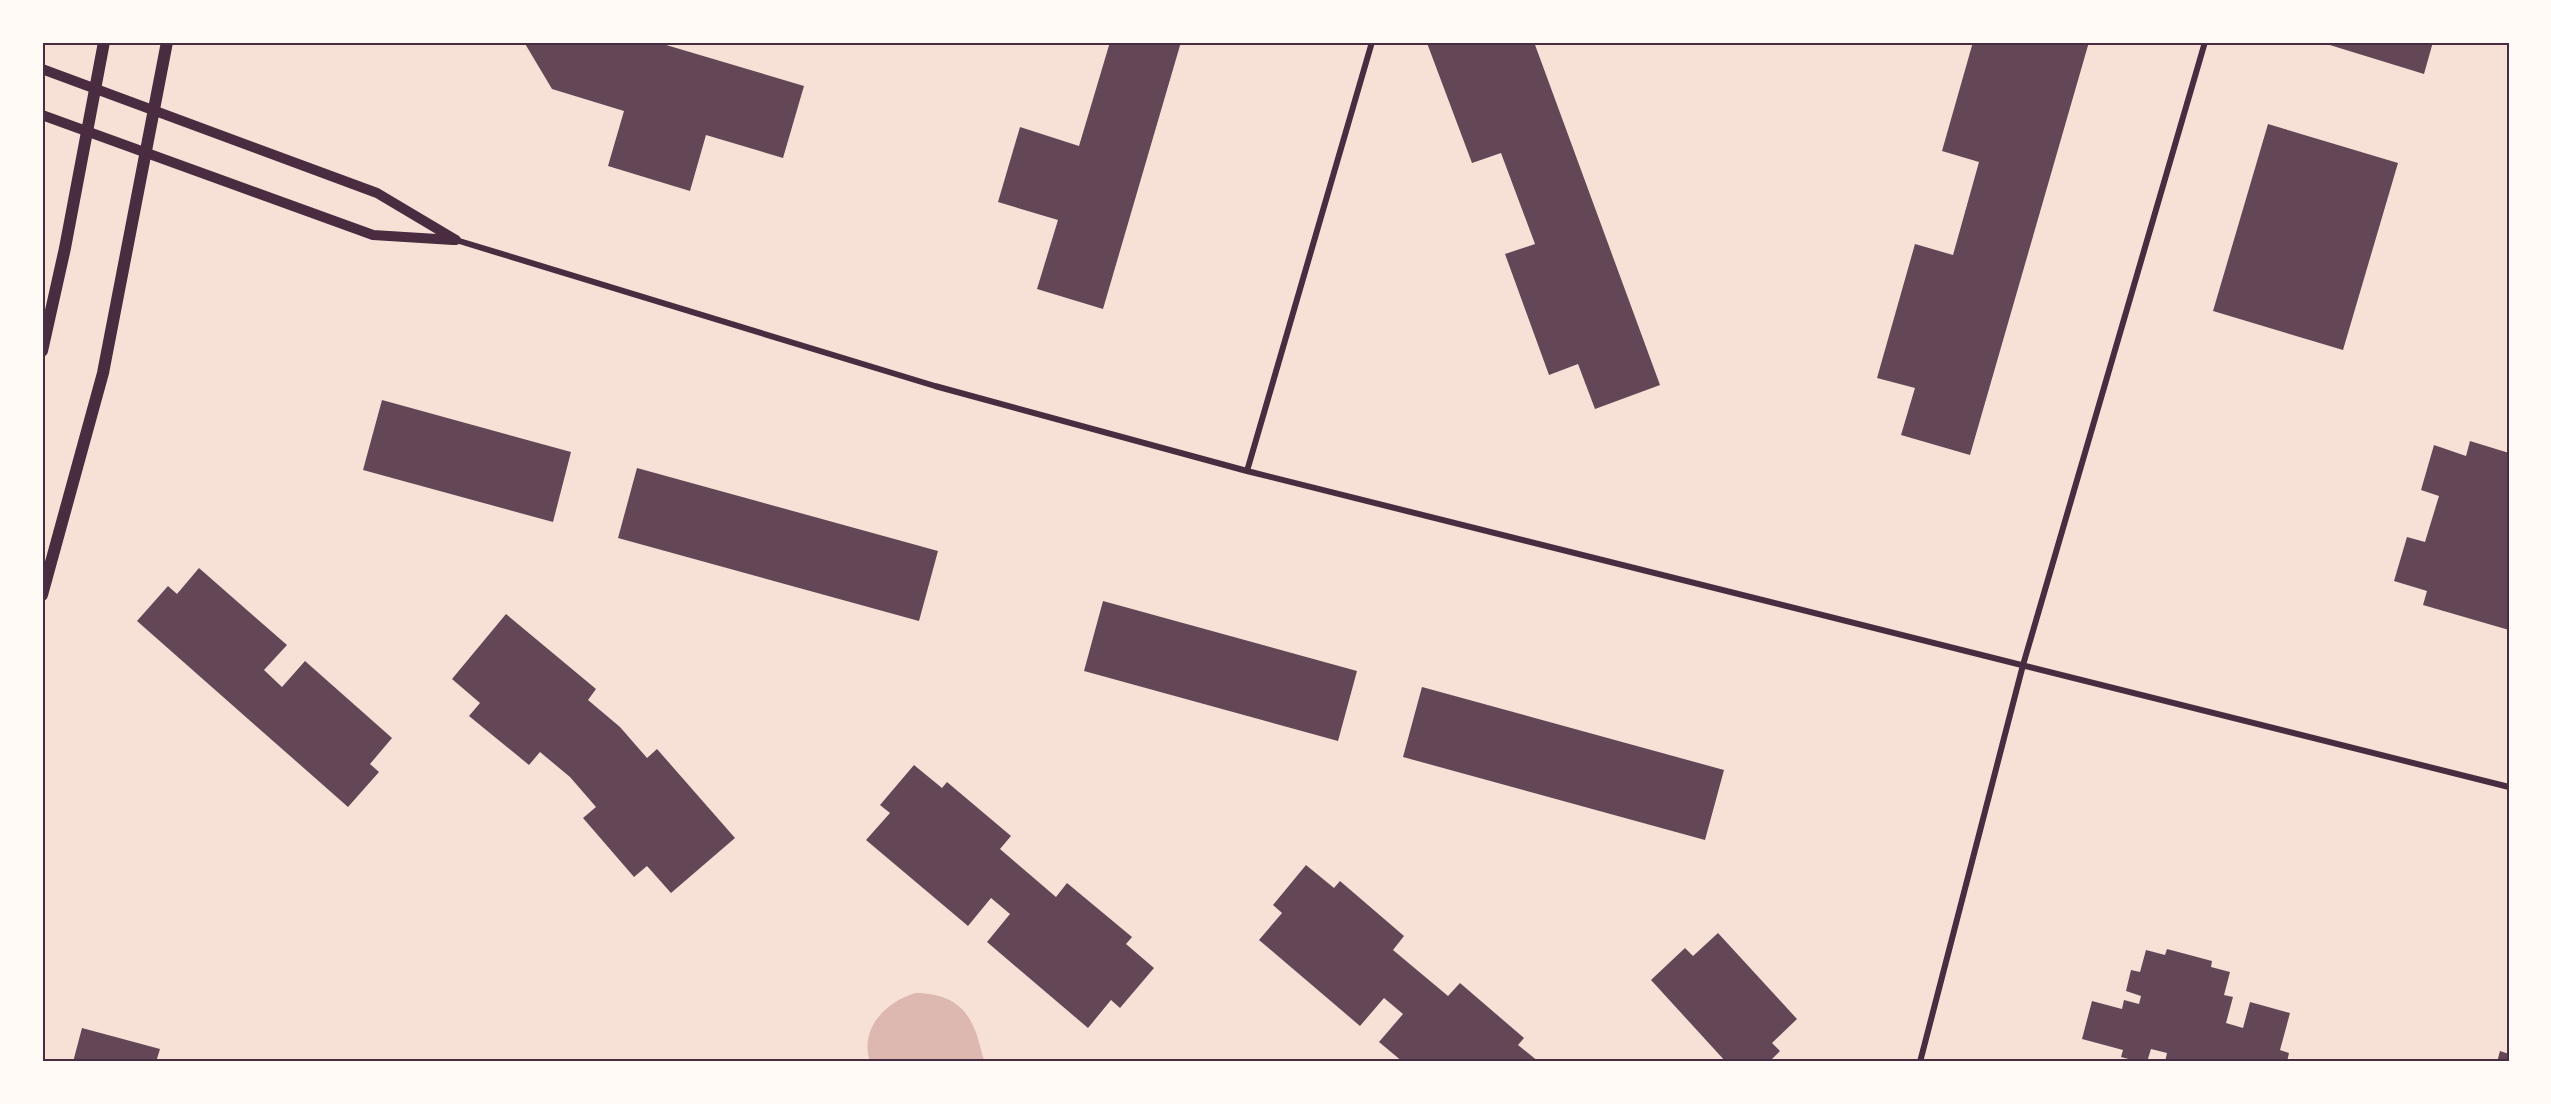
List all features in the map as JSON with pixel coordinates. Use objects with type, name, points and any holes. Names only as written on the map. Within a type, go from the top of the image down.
[{"type":"main road","points":[[42,351],[104,42]]},
{"type":"main road","points":[[42,595],[104,373],[167,42]]},
{"type":"street","points":[[1246,471],[1372,42]]},
{"type":"street","points":[[1920,1062],[2023,665],[2205,42]]},
{"type":"street","points":[[42,69],[377,193],[456,240]]},
{"type":"street","points":[[42,115],[373,235],[456,240],[935,386],[1246,471],[2509,787]]},
{"type":"shaded area","points":[[915,993],[942,997],[963,1010],[975,1030],[985,1062],[870,1062],[868,1038],[878,1018],[894,1003]]},
{"type":"building","points":[[524,42],[656,42],[804,86],[783,158],[706,135],[690,191],[608,166],[624,111],[552,89]]},
{"type":"building","points":[[1110,42],[1181,42],[1103,309],[1037,289],[1058,220],[998,202],[1020,127],[1079,146]]},
{"type":"building","points":[[1534,42],[1660,385],[1595,409],[1578,364],[1549,375],[1505,254],[1535,244],[1501,153],[1472,163],[1427,43]]},
{"type":"building","points":[[1973,42],[2089,42],[1970,455],[1901,435],[1915,388],[1877,378],[1915,244],[1953,255],[1979,162],[1942,151]]},
{"type":"building","points":[[2320,42],[2433,42],[2424,74]]},
{"type":"building","points":[[2268,124],[2398,163],[2343,350],[2213,311]]},
{"type":"building","points":[[382,400],[571,452],[553,522],[363,470]]},
{"type":"building","points":[[2470,441],[2509,453],[2509,630],[2423,605],[2427,591],[2394,581],[2407,537],[2425,542],[2439,496],[2421,490],[2434,445],[2466,456]]},
{"type":"building","points":[[637,468],[938,551],[919,621],[618,538]]},
{"type":"building","points":[[199,568],[287,645],[264,670],[282,687],[305,661],[392,738],[370,764],[379,772],[348,807],[137,621],[168,586],[177,594]]},
{"type":"building","points":[[1103,601],[1357,671],[1338,741],[1084,671]]},
{"type":"building","points":[[506,614],[596,689],[588,700],[620,727],[647,758],[657,749],[735,838],[671,893],[647,866],[634,877],[583,818],[596,807],[570,777],[540,752],[529,765],[469,716],[480,703],[452,679]]},
{"type":"building","points":[[1422,687],[1724,770],[1705,840],[1403,757]]},
{"type":"building","points":[[914,765],[942,788],[947,782],[1011,836],[1000,849],[1056,897],[1067,883],[1132,937],[1126,944],[1154,968],[1120,1008],[1111,1000],[1088,1028],[987,942],[1010,914],[991,898],[968,926],[866,840],[890,813],[880,805]]},
{"type":"building","points":[[1306,865],[1334,888],[1340,881],[1404,936],[1393,950],[1448,996],[1460,983],[1524,1038],[1518,1045],[1539,1062],[1403,1062],[1379,1042],[1403,1014],[1384,998],[1360,1026],[1259,940],[1282,913],[1273,905]]},
{"type":"building","points":[[1718,933],[1797,1019],[1772,1043],[1780,1051],[1769,1062],[1726,1062],[1651,980],[1685,948],[1693,956]]},
{"type":"building","points":[[2167,949],[2212,961],[2211,967],[2230,972],[2224,995],[2233,997],[2226,1023],[2243,1028],[2250,1002],[2290,1013],[2280,1050],[2289,1053],[2287,1062],[2165,1062],[2167,1053],[2151,1049],[2147,1062],[2140,1062],[2121,1057],[2123,1050],[2082,1039],[2092,1001],[2122,1009],[2124,1000],[2139,1004],[2141,996],[2126,991],[2131,970],[2140,972],[2146,950],[2165,955]]},
{"type":"building","points":[[82,1028],[160,1049],[156,1062],[73,1062]]},
{"type":"building","points":[[2500,1051],[2509,1054],[2509,1062],[2497,1062]]}]
